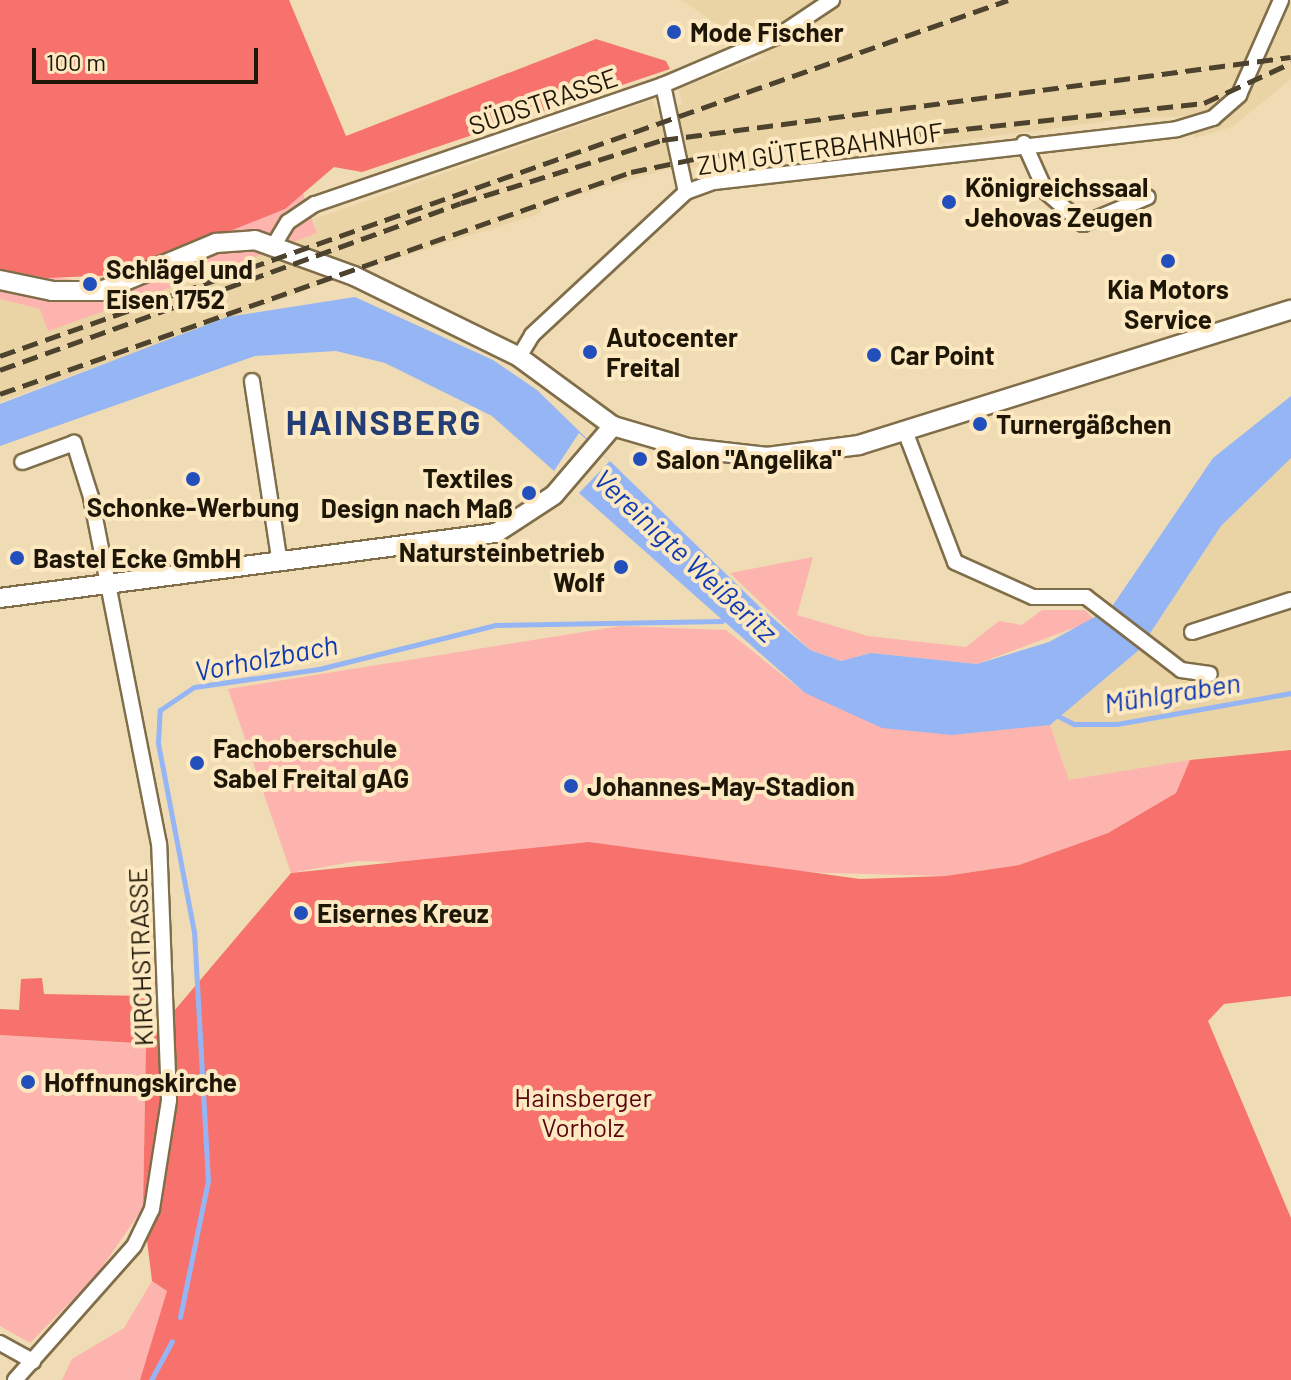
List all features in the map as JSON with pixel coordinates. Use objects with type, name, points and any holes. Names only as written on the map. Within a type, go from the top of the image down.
[{"type":"main road","points":[[0,280],[52,291],[101,291],[216,243],[274,245],[519,357],[613,426],[688,448],[767,457],[905,431],[1291,310]]},
{"type":"main road","points":[[0,598],[279,558],[496,533],[568,482],[597,451],[613,426]]},
{"type":"street","name":"SÜDSTRASSE","points":[[274,245],[288,222],[315,204],[663,85],[778,36],[832,0]]},
{"type":"street","name":"ZUM GÜTERBAHNHOF","points":[[519,357],[532,335],[686,192],[714,182],[1195,125],[1239,95],[1281,0]]},
{"type":"street","points":[[663,85],[686,192]]},
{"type":"street","points":[[1024,143],[1046,192],[1083,224],[1148,197]]},
{"type":"street","points":[[252,381],[279,558]]},
{"type":"street","points":[[905,431],[955,562],[1033,597],[1086,597],[1181,670],[1210,674]]},
{"type":"street","name":"KIRCHSTRASSE","points":[[15,1380],[134,1246],[152,1209],[169,1100],[159,844],[110,583],[74,443],[22,462]]},
{"type":"street","points":[[1192,632],[1291,600]]},
{"type":"street","points":[[0,1343],[33,1361]]},
{"type":"shaded area","points":[[682,0],[1291,0],[1291,79],[1232,127],[1194,138],[1190,116],[1123,119],[803,162],[667,169],[544,205],[539,214],[375,265],[0,402],[0,299],[40,309],[49,330],[317,233],[314,219],[652,100],[658,112],[682,104],[679,89],[763,57]]},
{"type":"shaded area","points":[[301,188],[317,233],[236,264],[48,331],[40,309],[0,299],[0,269],[88,282],[285,209]]},
{"type":"shaded area","points":[[1291,458],[1291,750],[1069,780],[1050,725],[1139,650],[1221,526]]},
{"type":"shaded area","points":[[813,557],[797,615],[868,636],[966,647],[999,621],[1022,625],[1042,610],[1085,610],[1095,620],[977,664],[871,653],[841,661],[810,650],[730,573]]},
{"type":"shaded area","name":"Johannes-May-Stadion","points":[[621,626],[726,630],[805,693],[1019,727],[1050,725],[1069,780],[1190,760],[1176,793],[1108,833],[1019,865],[945,876],[357,861],[291,873],[228,689]]},
{"type":"shaded area","points":[[0,1035],[146,1044],[143,1208],[96,1276],[30,1343],[0,1326]]},
{"type":"shaded area","points":[[152,1281],[167,1291],[165,1308],[140,1380],[62,1380],[72,1359],[124,1328]]},
{"type":"green space","points":[[0,0],[289,0],[346,136],[596,39],[666,61],[670,69],[362,172],[334,167],[285,209],[120,275],[47,278],[0,269]]},
{"type":"green space","name":"Hainsberger Vorholz","points":[[1291,750],[1291,996],[1224,1004],[1208,1021],[1291,1218],[1291,1380],[140,1380],[167,1291],[152,1281],[143,1208],[146,1044],[291,873],[589,842],[860,879],[945,876],[1019,865],[1108,833],[1176,793],[1190,760]]},
{"type":"green space","points":[[42,978],[44,994],[144,996],[148,1010],[135,1043],[0,1035],[0,1009],[19,1010],[21,979]]},
{"type":"water","name":"Vereinigte Weißeritz","points":[[355,297],[493,360],[537,390],[761,608],[810,650],[841,661],[871,653],[977,664],[1049,642],[1111,608],[1213,458],[1291,396],[1291,458],[1221,526],[1139,650],[1050,725],[952,735],[882,728],[805,693],[492,416],[385,363],[336,351],[255,356],[0,446],[0,404],[227,317]]},
{"type":"pier","points":[[579,433],[610,461],[578,494],[554,471]]},
{"type":"waterway","name":"Vorholzbach","points":[[180,1317],[208,1181],[194,932],[158,743],[160,710],[194,687],[319,669],[496,625],[722,621]]},
{"type":"waterway","name":"Mühlgraben","points":[[1052,713],[1074,724],[1117,724],[1291,693]]},
{"type":"waterway","name":"Vorholzbach","points":[[151,1380],[172,1341]]},
{"type":"railway","points":[[0,356],[1008,0]]},
{"type":"railway","points":[[0,370],[461,203],[662,140],[1291,57]]},
{"type":"railway","points":[[0,394],[631,172],[704,157],[1204,103],[1291,63]]},
{"type":"place","name":"Mode Fischer","points":[[674,32]]},
{"type":"place","name":"Königreichssaal Jehovas Zeugen","points":[[949,202]]},
{"type":"place","name":"Kia Motors Service","points":[[1168,261]]},
{"type":"place","name":"Schlägel und Eisen 1752","points":[[90,284]]},
{"type":"place","name":"Autocenter Freital","points":[[590,352]]},
{"type":"place","name":"Car Point","points":[[874,355]]},
{"type":"place","name":"Turnergäßchen","points":[[980,424]]},
{"type":"place","name":"Salon \"Angelika\"","points":[[640,459]]},
{"type":"place","name":"Schonke-Werbung","points":[[193,479]]},
{"type":"place","name":"Textiles Design nach Maß","points":[[529,493]]},
{"type":"place","name":"Bastel Ecke GmbH","points":[[17,558]]},
{"type":"place","name":"Natursteinbetrieb Wolf","points":[[621,567]]},
{"type":"place","name":"Fachoberschule Sabel Freital gAG","points":[[197,763]]},
{"type":"place","name":"Johannes-May-Stadion","points":[[571,786]]},
{"type":"place","name":"Eisernes Kreuz","points":[[301,913]]},
{"type":"place","name":"Hoffnungskirche","points":[[28,1082]]},
{"type":"district","name":"HAINSBERG","points":[[384,422]]}]
